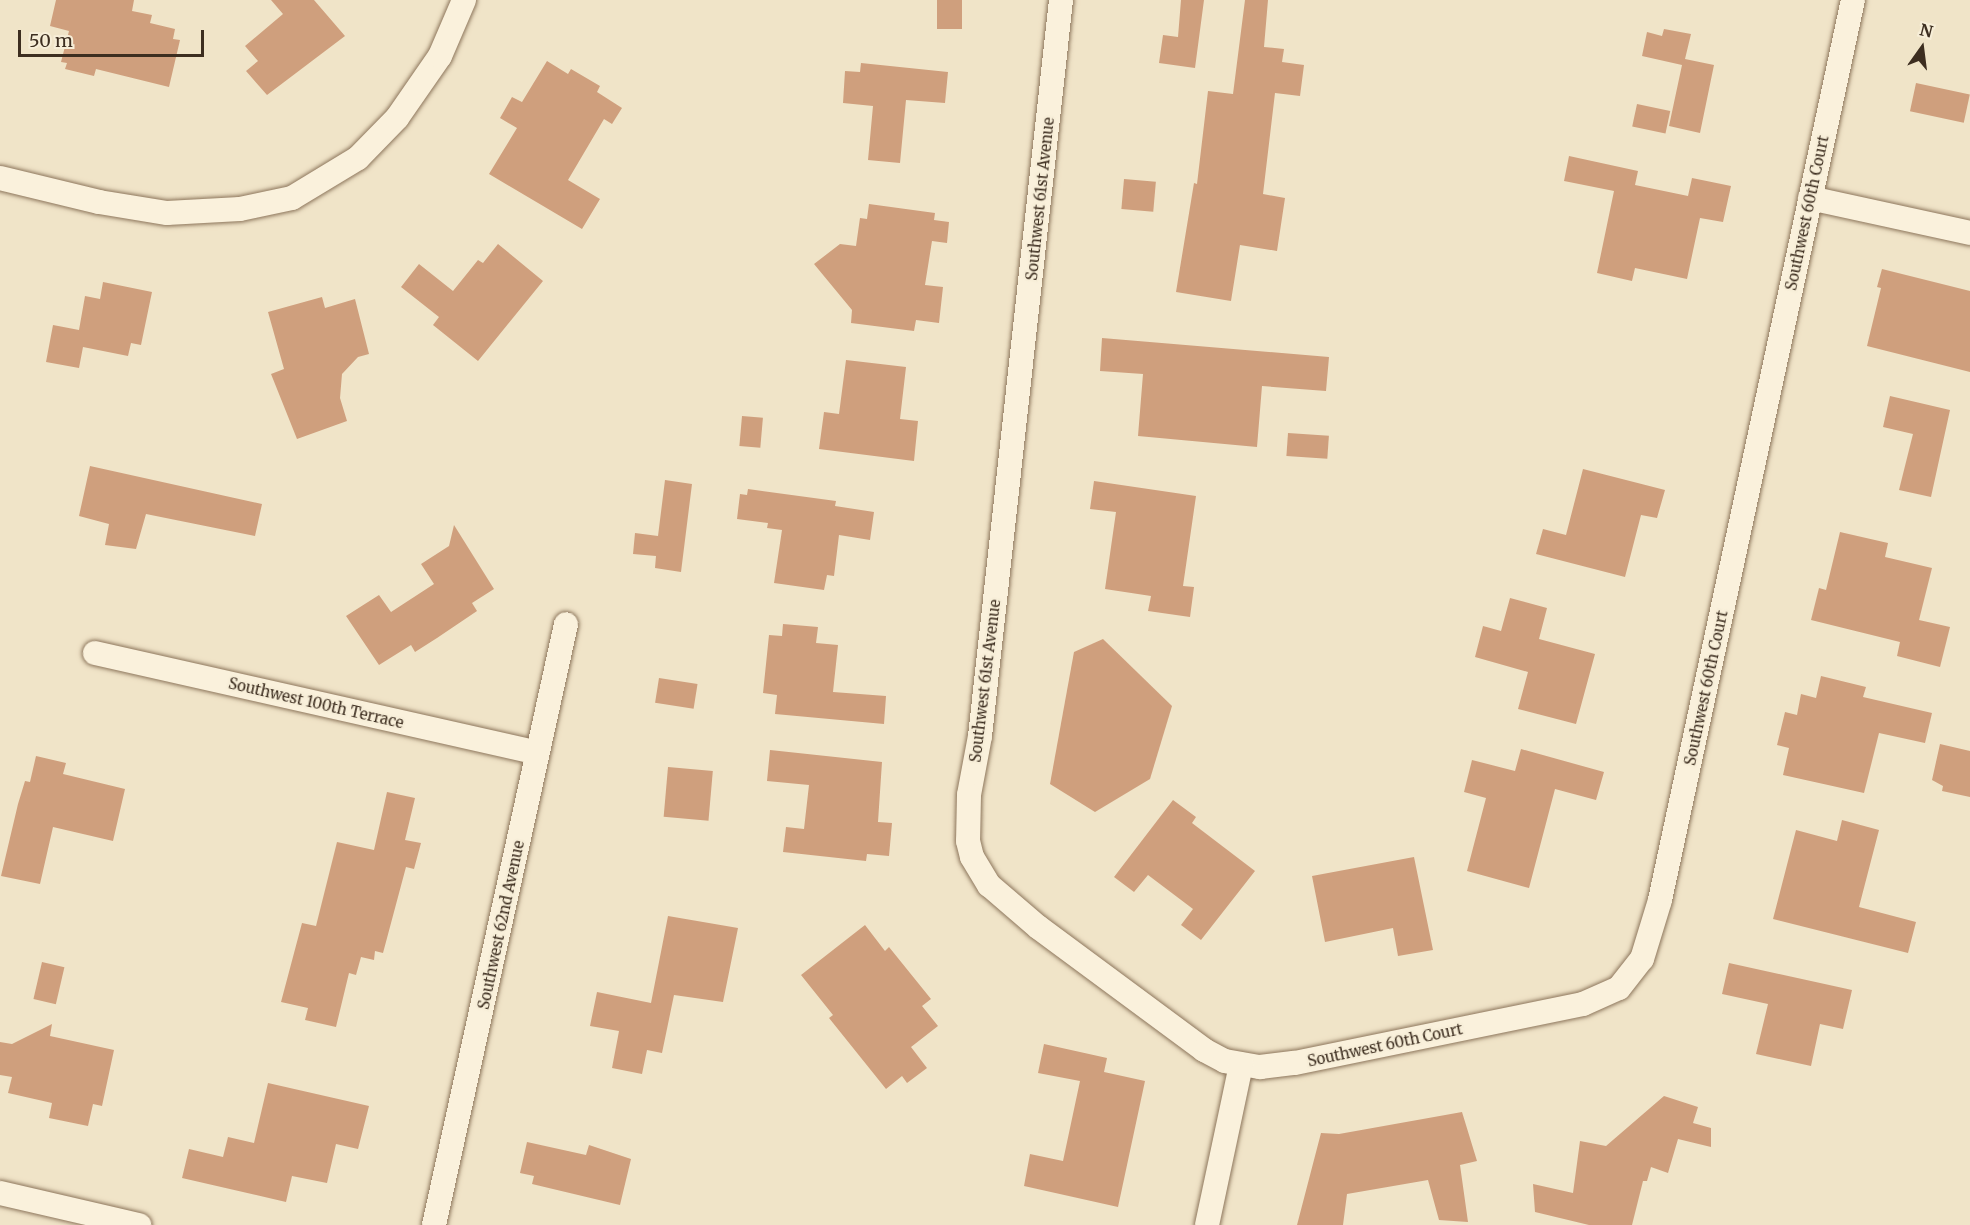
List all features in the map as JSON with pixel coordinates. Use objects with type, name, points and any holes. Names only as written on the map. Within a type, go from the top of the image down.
[{"type":"street","points":[[0,178],[99,202],[167,213],[274,204],[335,174],[358,158],[397,118],[440,56],[464,0]]},
{"type":"street","name":"Southwest 61st Avenue","points":[[1061,0],[982,725],[969,795],[968,841],[972,857],[989,885],[1038,927],[1204,1050],[1241,1065]]},
{"type":"street","name":"Southwest 60th Court","points":[[1241,1065],[1295,1063],[1583,1004],[1612,992],[1632,976],[1642,959],[1660,900],[1853,0]]},
{"type":"street","points":[[1810,198],[1970,233]]},
{"type":"street","name":"Southwest 62nd Avenue","points":[[434,1225],[566,624]]},
{"type":"street","name":"Southwest 100th Terrace","points":[[95,653],[537,753]]},
{"type":"street","points":[[1208,1225],[1241,1065]]},
{"type":"street","points":[[0,1193],[139,1225]]},
{"type":"building","points":[[56,0],[134,0],[132,11],[152,15],[150,23],[175,29],[173,39],[180,40],[169,87],[96,69],[94,76],[65,69],[67,63],[61,62],[69,31],[50,26]]},
{"type":"building","points":[[271,0],[314,0],[345,36],[267,95],[246,71],[258,61],[245,46],[283,14]]},
{"type":"building","points":[[937,0],[962,0],[962,29],[937,29]]},
{"type":"building","points":[[1181,0],[1204,0],[1195,68],[1159,63],[1163,35],[1178,37]]},
{"type":"building","points":[[1245,0],[1268,0],[1264,47],[1284,49],[1282,62],[1304,65],[1300,96],[1275,93],[1263,194],[1285,198],[1277,251],[1240,245],[1231,301],[1176,292],[1194,183],[1197,184],[1208,91],[1233,94]]},
{"type":"building","points":[[1664,29],[1691,34],[1685,59],[1714,65],[1700,133],[1669,126],[1682,65],[1642,56],[1647,32],[1662,36]]},
{"type":"building","points":[[547,61],[568,74],[571,69],[600,86],[597,92],[622,108],[612,124],[604,119],[568,180],[600,199],[582,229],[489,174],[517,128],[500,118],[512,97],[522,102]]},
{"type":"building","points":[[861,63],[948,72],[945,103],[906,100],[900,163],[868,160],[873,106],[843,103],[845,71],[860,72]]},
{"type":"building","points":[[1916,83],[1970,94],[1964,123],[1910,111]]},
{"type":"building","points":[[1637,104],[1670,111],[1665,134],[1632,126]]},
{"type":"building","points":[[1569,156],[1638,171],[1635,185],[1688,196],[1692,178],[1731,186],[1723,222],[1700,218],[1687,279],[1635,268],[1632,281],[1597,273],[1614,191],[1564,181]]},
{"type":"building","points":[[1124,179],[1156,182],[1153,212],[1121,209]]},
{"type":"building","points":[[869,204],[935,213],[934,220],[949,222],[947,243],[932,241],[925,285],[943,287],[939,323],[916,320],[914,331],[851,323],[852,310],[814,264],[840,244],[856,246],[860,218],[867,219]]},
{"type":"building","points":[[498,244],[543,281],[478,361],[433,325],[439,317],[401,287],[419,264],[453,291],[478,260],[483,263]]},
{"type":"building","points":[[1882,269],[1970,291],[1970,372],[1867,346],[1881,288],[1877,287]]},
{"type":"building","points":[[103,282],[152,292],[141,345],[131,343],[128,356],[83,347],[79,368],[46,362],[53,325],[79,330],[85,296],[100,299]]},
{"type":"building","points":[[322,297],[325,308],[355,299],[369,354],[358,357],[342,374],[340,398],[347,421],[297,439],[271,374],[284,369],[268,312]]},
{"type":"building","points":[[1102,338],[1329,357],[1326,391],[1262,386],[1257,447],[1138,436],[1143,374],[1100,371]]},
{"type":"building","points":[[846,360],[906,367],[900,419],[918,421],[914,461],[819,449],[824,412],[839,414]]},
{"type":"building","points":[[1890,396],[1950,410],[1931,497],[1899,490],[1913,434],[1883,427]]},
{"type":"building","points":[[742,416],[763,418],[760,448],[739,446]]},
{"type":"building","points":[[1288,433],[1329,436],[1327,459],[1286,456]]},
{"type":"building","points":[[90,466],[262,504],[255,536],[146,514],[136,549],[105,545],[109,524],[79,516]]},
{"type":"building","points":[[1583,469],[1665,490],[1657,518],[1641,515],[1625,577],[1536,554],[1543,529],[1566,535]]},
{"type":"building","points":[[665,480],[692,484],[681,572],[655,568],[656,556],[633,554],[635,533],[658,536]]},
{"type":"building","points":[[1094,481],[1196,496],[1183,586],[1194,587],[1190,617],[1148,611],[1151,596],[1105,589],[1116,512],[1090,509]]},
{"type":"building","points":[[748,489],[836,501],[835,506],[874,512],[870,540],[839,535],[834,576],[827,575],[824,590],[774,583],[782,530],[767,528],[768,523],[737,519],[740,494],[747,495]]},
{"type":"building","points":[[454,525],[494,589],[472,603],[477,611],[437,638],[415,652],[411,645],[379,665],[346,616],[379,595],[391,612],[434,584],[421,564],[449,546]]},
{"type":"building","points":[[1840,532],[1888,543],[1885,557],[1932,568],[1919,620],[1950,627],[1940,667],[1897,656],[1900,642],[1811,620],[1819,588],[1826,590]]},
{"type":"building","points":[[1510,598],[1547,608],[1539,639],[1595,654],[1576,724],[1518,709],[1528,672],[1475,657],[1483,626],[1501,631]]},
{"type":"building","points":[[783,624],[818,627],[816,643],[838,645],[833,692],[886,696],[884,724],[775,714],[777,695],[763,693],[769,635],[782,636]]},
{"type":"building","points":[[1103,639],[1172,706],[1150,779],[1095,812],[1050,784],[1074,652]]},
{"type":"building","points":[[1821,676],[1866,687],[1863,697],[1932,713],[1925,743],[1879,733],[1864,793],[1783,775],[1789,748],[1777,745],[1785,712],[1797,715],[1801,694],[1816,698]]},
{"type":"building","points":[[659,678],[698,684],[694,709],[655,703]]},
{"type":"building","points":[[1940,744],[1970,751],[1970,797],[1942,791],[1943,786],[1932,780]]},
{"type":"building","points":[[1521,749],[1604,772],[1596,800],[1555,789],[1529,888],[1467,871],[1486,798],[1464,792],[1472,760],[1515,771]]},
{"type":"building","points":[[770,750],[882,762],[878,822],[892,823],[889,856],[867,854],[866,861],[783,852],[786,827],[804,829],[809,785],[767,781]]},
{"type":"building","points":[[36,756],[66,763],[63,774],[125,789],[113,841],[53,827],[40,884],[1,876],[18,804],[25,781],[30,782]]},
{"type":"building","points":[[668,767],[713,771],[708,821],[664,817]]},
{"type":"building","points":[[387,792],[415,798],[405,840],[421,843],[414,869],[406,867],[383,953],[375,951],[374,960],[361,957],[356,975],[349,973],[336,1027],[305,1020],[308,1008],[281,1002],[302,923],[316,926],[337,842],[374,850]]},
{"type":"building","points":[[1173,800],[1196,817],[1192,823],[1255,871],[1201,940],[1181,925],[1193,909],[1148,875],[1134,892],[1114,877]]},
{"type":"building","points":[[1842,820],[1879,830],[1859,907],[1916,922],[1908,953],[1773,919],[1796,830],[1837,841]]},
{"type":"building","points":[[1414,857],[1433,950],[1398,956],[1393,928],[1325,942],[1312,876]]},
{"type":"building","points":[[668,916],[738,928],[723,1002],[674,995],[662,1053],[647,1050],[642,1074],[612,1068],[619,1031],[590,1026],[597,992],[651,1003]]},
{"type":"building","points":[[865,925],[885,951],[889,947],[931,999],[922,1006],[938,1026],[911,1047],[927,1068],[907,1083],[902,1076],[886,1089],[829,1018],[833,1015],[801,975]]},
{"type":"building","points":[[42,962],[64,967],[56,1004],[33,999]]},
{"type":"building","points":[[1729,963],[1852,990],[1843,1029],[1820,1024],[1811,1066],[1756,1054],[1768,1004],[1722,994]]},
{"type":"building","points":[[52,1024],[50,1036],[114,1050],[102,1106],[93,1104],[88,1126],[49,1118],[52,1103],[8,1093],[12,1077],[0,1075],[0,1042],[12,1044]]},
{"type":"building","points":[[1044,1044],[1107,1058],[1104,1072],[1145,1081],[1118,1207],[1024,1186],[1030,1154],[1063,1161],[1080,1081],[1038,1073]]},
{"type":"building","points":[[268,1083],[369,1106],[358,1149],[336,1144],[327,1183],[292,1176],[286,1202],[182,1178],[189,1149],[223,1157],[228,1137],[254,1143]]},
{"type":"building","points":[[1664,1096],[1698,1107],[1693,1123],[1711,1128],[1711,1147],[1678,1139],[1668,1173],[1651,1167],[1647,1181],[1643,1181],[1632,1225],[1589,1225],[1535,1212],[1533,1184],[1573,1193],[1580,1141],[1606,1146]]},
{"type":"building","points":[[1462,1112],[1477,1161],[1460,1165],[1468,1222],[1439,1220],[1428,1180],[1347,1194],[1343,1225],[1297,1225],[1321,1133],[1339,1134]]},
{"type":"building","points":[[527,1142],[586,1155],[589,1145],[631,1159],[620,1205],[532,1184],[534,1176],[520,1173]]}]
